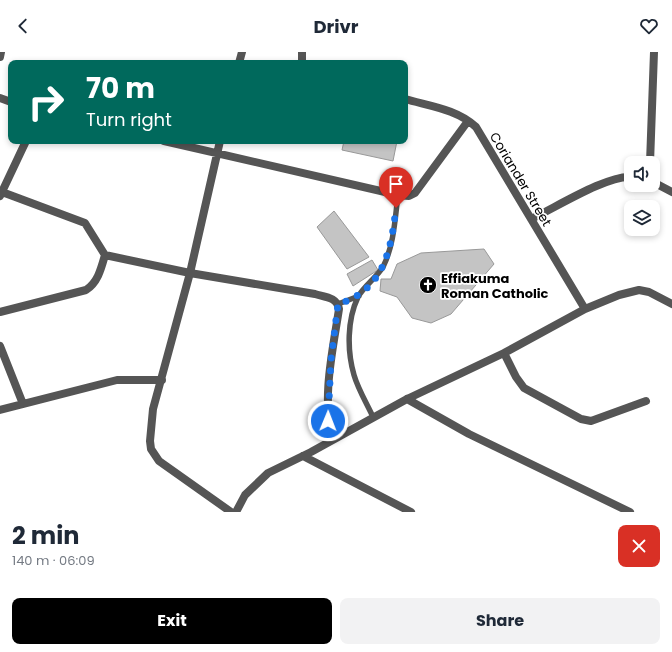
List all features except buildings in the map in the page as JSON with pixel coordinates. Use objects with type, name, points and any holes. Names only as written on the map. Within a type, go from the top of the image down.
[{"type":"street","points":[[0,57],[1,52]]},
{"type":"street","points":[[650,156],[654,52]]},
{"type":"street","name":"Coriander Street","points":[[408,100],[449,111],[468,121],[476,128],[486,142],[585,309]]},
{"type":"street","points":[[178,144],[398,195],[409,196],[415,193],[468,121]]},
{"type":"street","points":[[0,312],[86,290],[93,286],[98,278],[105,255],[90,228],[85,223],[1,194],[25,144]]},
{"type":"street","points":[[220,144],[190,273],[153,409],[150,431],[151,449],[159,461],[231,512]]},
{"type":"street","points":[[531,219],[604,182],[624,177]]},
{"type":"street","points":[[660,186],[672,192]]},
{"type":"street","points":[[105,255],[190,273],[315,294],[334,300],[338,304],[328,405],[328,421],[333,439]]},
{"type":"street","points":[[236,512],[245,495],[268,473],[303,456],[407,399],[504,353],[585,309],[619,295],[639,290],[649,292],[672,304]]},
{"type":"street","points":[[0,346],[23,404]]},
{"type":"street","points":[[504,353],[516,377],[524,388],[581,419],[591,421],[646,401]]},
{"type":"street","points":[[0,410],[117,380],[162,380]]},
{"type":"street","points":[[407,399],[470,434],[630,512]]},
{"type":"street","points":[[303,456],[412,512]]},
{"type":"lane","points":[[373,417],[354,376],[349,345],[352,311],[359,296],[373,281],[383,266],[391,246],[398,195]]},
{"type":"lane","points":[[338,304],[359,296]]},
{"type":"place","name":"Effiakuma Roman Catholic","points":[[428,285]]},
{"type":"route","points":[[328,421],[331,360],[339,309],[338,304],[359,296],[373,281],[383,266],[391,246],[396,208]]}]
